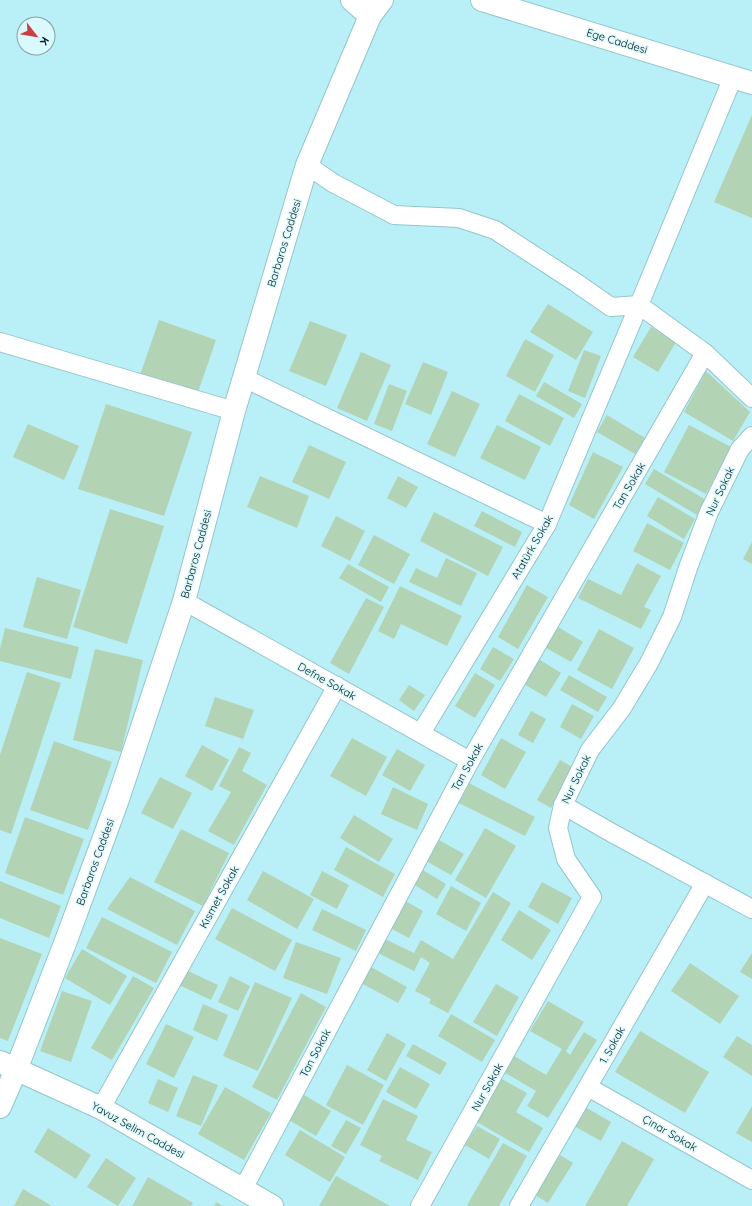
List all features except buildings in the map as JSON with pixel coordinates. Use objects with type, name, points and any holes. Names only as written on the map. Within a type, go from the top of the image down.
[{"type":"street","points":[[352,0],[376,8]]},
{"type":"street","name":"Ege Caddesi","points":[[482,0],[742,80]]},
{"type":"street","name":"Barbaros Caddesi","points":[[0,1107],[8,1066],[67,938],[117,802],[184,602],[234,411],[307,165],[376,8]]},
{"type":"street","name":"Atatürk Sokak","points":[[421,732],[547,524],[639,305],[742,80]]},
{"type":"street","points":[[307,165],[333,183],[394,215],[459,218],[495,230],[611,307],[639,305],[705,353],[752,398]]},
{"type":"street","points":[[0,342],[234,411]]},
{"type":"street","name":"Tan Sokak","points":[[243,1189],[470,761],[705,353]]},
{"type":"street","points":[[244,378],[547,524]]},
{"type":"street","name":"Nur Sokak","points":[[420,1206],[592,897],[566,858],[558,828],[563,805],[590,750],[622,708],[652,657],[672,617],[689,565],[710,512],[740,449],[752,436]]},
{"type":"street","name":"Defne Sokak","points":[[184,602],[421,732],[470,761]]},
{"type":"street","name":"Kısmet Sokak","points":[[101,1108],[337,686]]},
{"type":"street","points":[[563,805],[752,909]]},
{"type":"street","name":"1. Sokak","points":[[519,1206],[705,883]]},
{"type":"street","name":"Yavuz Selim Caddesi","points":[[8,1066],[101,1108],[272,1206]]},
{"type":"street","name":"Çınar Sokak","points":[[588,1087],[752,1180]]}]
